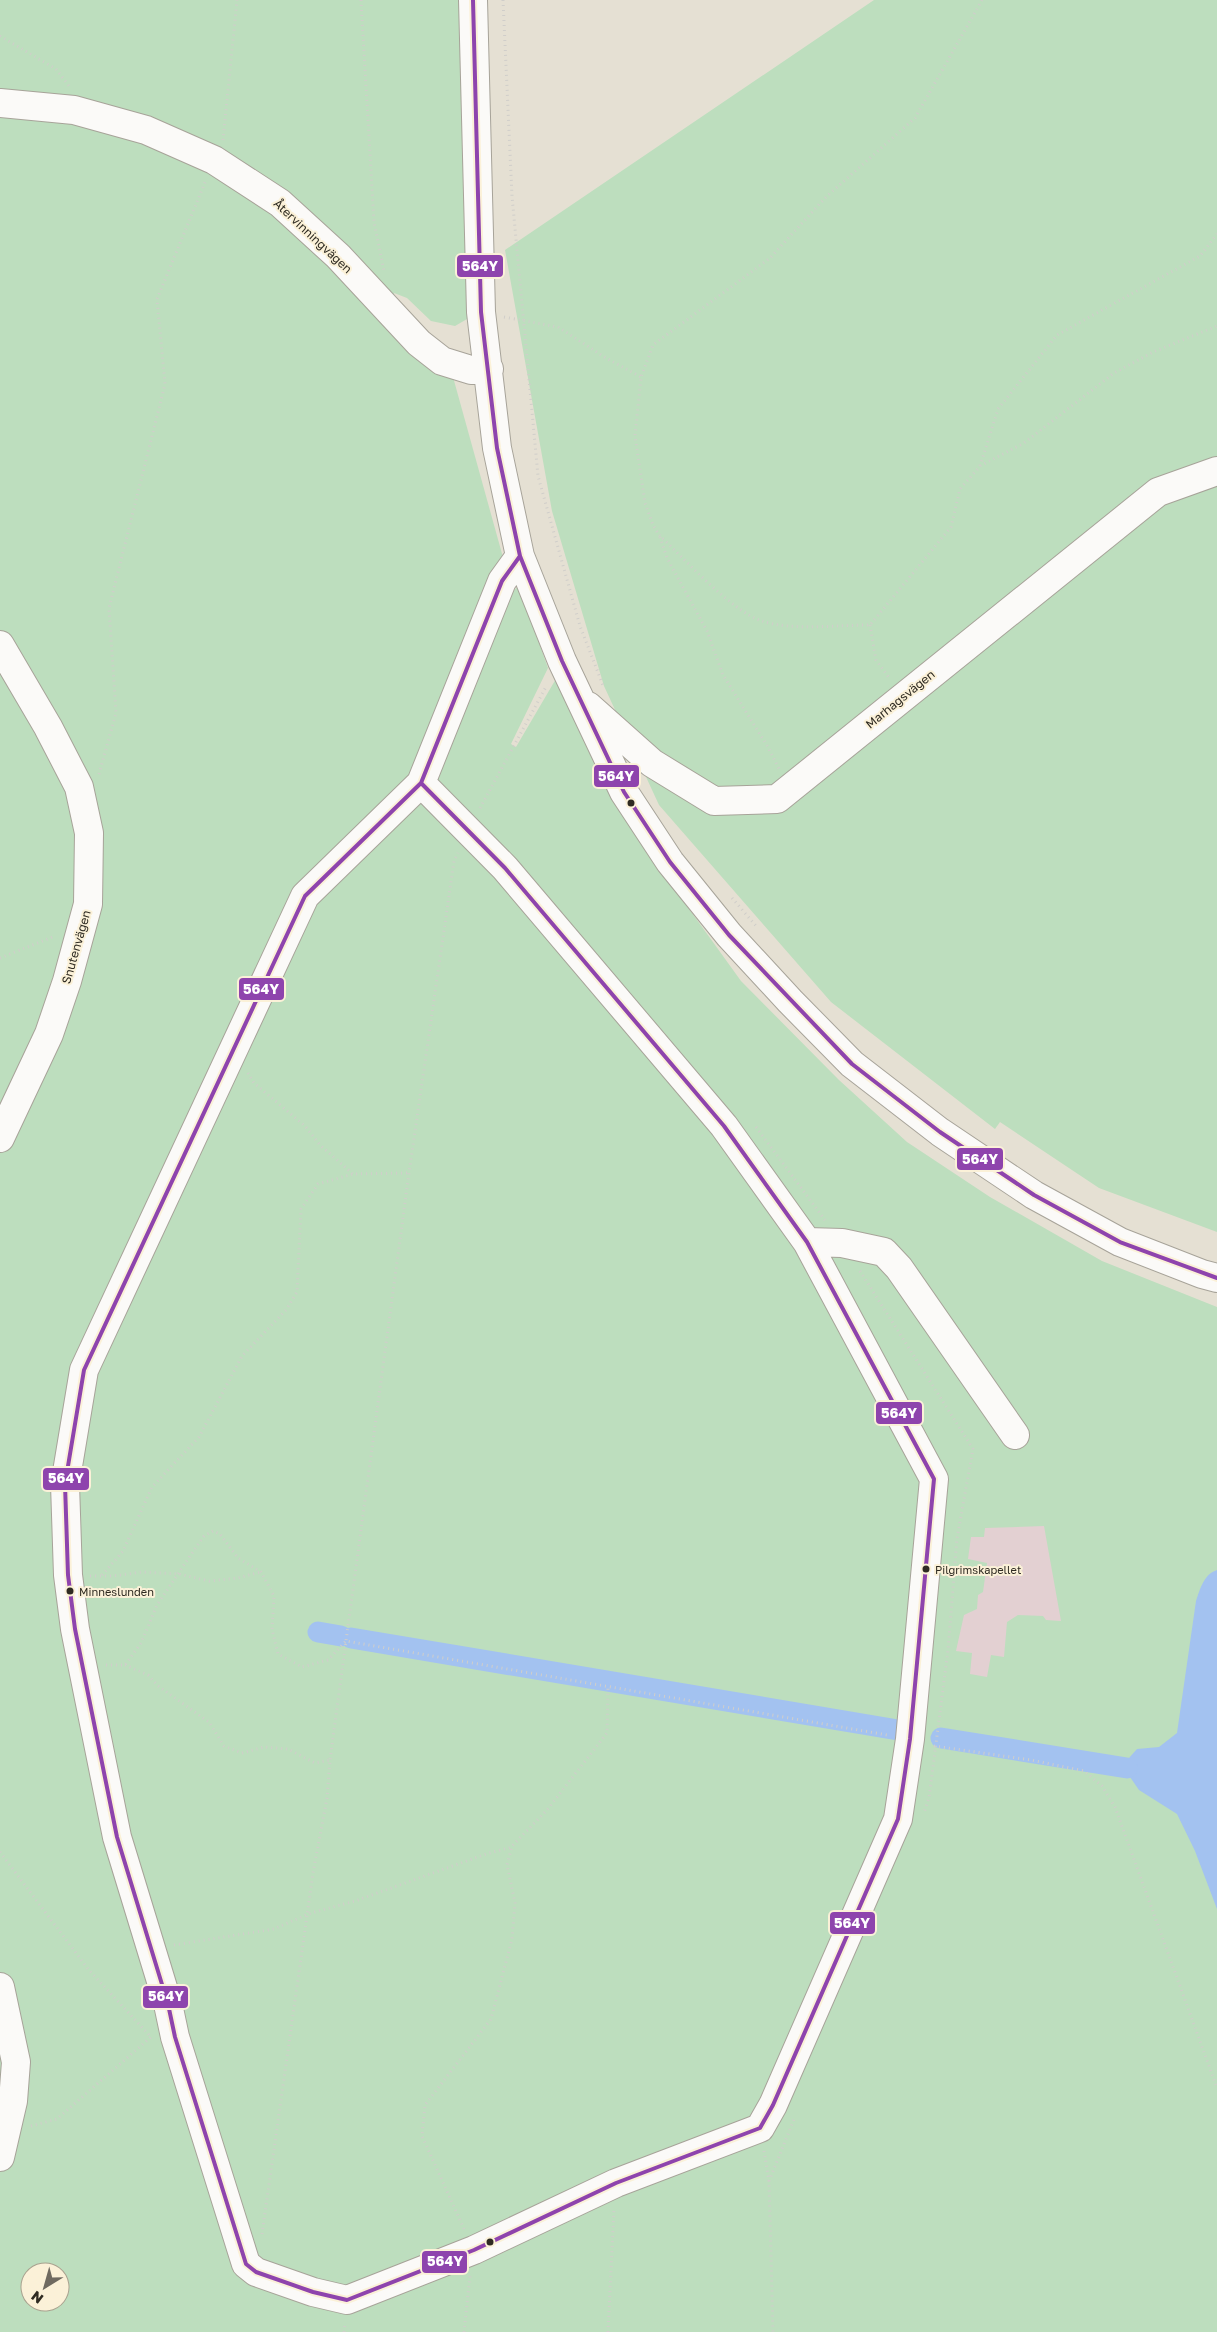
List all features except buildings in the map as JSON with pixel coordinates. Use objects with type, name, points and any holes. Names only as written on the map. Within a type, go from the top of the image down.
[{"type":"street","points":[[473,0],[481,312],[489,369],[496,448],[520,556],[562,661],[624,792],[670,862],[729,935],[852,1064],[940,1132],[1034,1195],[1120,1242],[1217,1278]]},
{"type":"street","name":"Återvinningvägen","points":[[0,103],[74,110],[146,130],[214,160],[280,203],[338,256],[426,349],[442,361],[464,368],[472,370],[489,369]]},
{"type":"street","name":"Marhagsvägen","points":[[578,697],[652,763],[714,801],[776,799],[1158,492],[1217,471]]},
{"type":"street","points":[[421,782],[478,818],[506,868],[724,1126],[807,1242],[934,1480],[910,1739],[898,1819],[777,2096],[760,2128],[616,2183],[474,2250],[347,2300],[313,2292],[256,2272],[246,2264],[163,2037],[151,1948],[117,1837],[75,1629],[68,1575],[65,1484],[84,1370],[305,896],[421,782],[502,581],[520,556]]},
{"type":"street","name":"Snutenvägen","points":[[0,645],[48,727],[79,787],[89,833],[88,904],[67,981],[49,1034],[0,1138]]},
{"type":"street","points":[[807,1242],[842,1243],[884,1252],[899,1268],[1015,1435]]},
{"type":"street","points":[[0,1987],[16,2062],[13,2101],[3,2145]]},
{"type":"path","points":[[96,783],[116,713],[109,608],[166,384],[157,299],[223,139],[237,0]]},
{"type":"path","points":[[361,0],[374,222],[385,276]]},
{"type":"path","points":[[502,0],[512,196],[538,476],[580,626],[605,691]]},
{"type":"path","points":[[870,625],[782,626],[761,621],[735,606],[659,535],[652,525],[645,502],[635,436],[641,377],[653,346],[770,258],[826,197],[915,118],[982,0]]},
{"type":"path","points":[[0,36],[56,68],[70,88],[74,110]]},
{"type":"path","points":[[980,466],[998,410],[1057,335],[1200,256],[1217,234]]},
{"type":"path","points":[[481,312],[558,327],[606,358],[641,377]]},
{"type":"path","points":[[903,697],[876,660],[870,625],[951,527],[960,489],[980,466],[1024,443],[1114,373],[1153,352],[1217,326]]},
{"type":"path","points":[[659,535],[667,558],[707,631],[723,675],[768,747],[788,790]]},
{"type":"path","points":[[256,2272],[308,1914],[327,1798],[330,1760],[409,1173],[454,861],[562,661]]},
{"type":"path","points":[[727,892],[759,930]]},
{"type":"path","points":[[0,958],[82,926]]},
{"type":"path","points":[[235,1048],[254,1083],[305,1126],[320,1145],[352,1174]]},
{"type":"path","points":[[750,1120],[769,1142],[842,1243],[973,1449],[957,1538],[948,1650],[930,1798],[922,1820]]},
{"type":"path","points":[[101,1576],[123,1550],[152,1487],[200,1437],[242,1356],[286,1310],[297,1292],[301,1209],[318,1184],[352,1174],[409,1173]]},
{"type":"path","points":[[125,1665],[141,1643],[156,1605],[204,1536],[213,1531],[220,1534],[238,1558],[261,1572],[274,1596],[272,1629],[278,1654],[302,1667],[328,1660],[346,1640]]},
{"type":"path","points":[[68,1575],[101,1576],[142,1572],[179,1574],[208,1581],[238,1578],[261,1572]]},
{"type":"path","points":[[346,1640],[910,1739],[936,1746],[1031,1760],[1084,1771],[1102,1786],[1115,1807],[1217,2088]]},
{"type":"path","points":[[102,1659],[105,1665],[125,1665],[148,1675],[158,1686],[209,1722],[224,1746],[242,1753],[264,1747],[288,1749],[315,1763],[330,1760]]},
{"type":"path","points":[[151,1948],[274,1929],[308,1914],[355,1901],[512,1846],[547,1810],[607,1733],[608,1686]]},
{"type":"path","points":[[464,2332],[474,2250],[422,2136],[425,2105],[491,2019],[512,1939],[515,1903],[507,1865],[512,1846]]},
{"type":"path","points":[[0,1852],[88,1970],[163,2037],[57,2119],[3,2145]]},
{"type":"path","points":[[769,2181],[799,2108]]},
{"type":"path","points":[[760,2128],[769,2181],[773,2332]]},
{"type":"path","points":[[608,2332],[616,2183]]},
{"type":"green space","points":[[0,0],[462,0],[474,315],[455,326],[431,321],[407,298],[394,293],[397,336],[453,377],[504,561],[504,598],[519,586],[548,668],[511,744],[516,747],[560,672],[661,870],[741,981],[839,1080],[907,1142],[990,1197],[1102,1261],[1217,1307],[1217,2332],[0,2332]]},
{"type":"green space","points":[[874,0],[1217,0],[1217,1232],[1099,1188],[1000,1122],[995,1129],[831,1002],[659,805],[604,686],[552,511],[505,250]]},
{"type":"water","points":[[1217,1570],[1217,1909],[1195,1851],[1177,1814],[1139,1790],[1130,1777],[1127,1768],[1129,1758],[1137,1749],[1159,1747],[1177,1733],[1196,1601],[1206,1578]]},
{"type":"waterway","points":[[318,1632],[341,1636]]},
{"type":"waterway","points":[[351,1638],[898,1730]]},
{"type":"waterway","points":[[941,1738],[1127,1768]]},
{"type":"transit line","name":"564Y","points":[[473,0],[481,312],[497,448],[520,556],[562,661],[624,792],[670,862],[729,935],[852,1064],[940,1132],[1034,1195],[1120,1242],[1217,1278]]},
{"type":"transit line","name":"564Y","points":[[421,783],[502,581],[520,556]]},
{"type":"transit line","name":"564Y","points":[[421,783],[505,868],[724,1126],[807,1242],[934,1479],[910,1739],[898,1819],[773,2105],[760,2128],[616,2183],[474,2250],[347,2300],[313,2292],[256,2272],[246,2264],[175,2037],[168,2004],[117,1837],[75,1629],[68,1575],[65,1484],[84,1370],[305,896],[421,783]]},
{"type":"place","name":"Pilgrimskapellet","points":[[926,1569]]},
{"type":"place","name":"Minneslunden","points":[[70,1591]]}]
